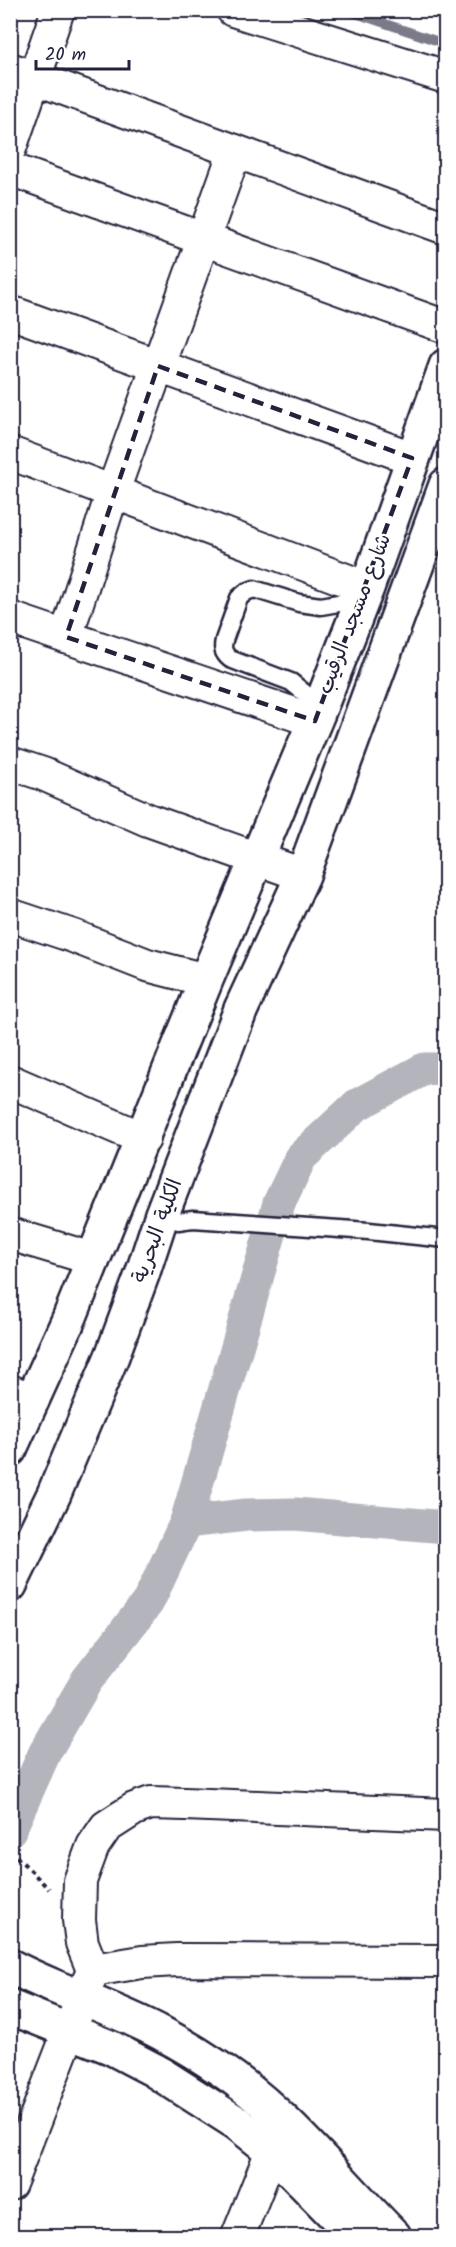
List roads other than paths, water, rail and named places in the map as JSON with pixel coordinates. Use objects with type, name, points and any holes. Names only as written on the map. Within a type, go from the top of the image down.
[{"type":"main road","name":"شارع مسجد الرقيب","points":[[257,859],[366,590],[446,366]]},
{"type":"main road","name":"شارع مسجد الرقيب","points":[[303,875],[446,485]]},
{"type":"main road","points":[[10,1449],[22,1395],[93,1259],[257,859]]},
{"type":"main road","name":"الكلية البحرية","points":[[10,1585],[54,1494],[112,1356],[142,1275],[178,1216],[241,1009],[303,875]]},
{"type":"main road","points":[[20,1971],[88,1984],[124,2015],[160,2032],[239,2083],[286,2122],[394,2236]]},
{"type":"main road","points":[[15,2010],[110,2048],[154,2070],[237,2123],[272,2151],[355,2236]]},
{"type":"street","points":[[10,148],[23,73],[58,10]]},
{"type":"street","points":[[233,10],[446,77]]},
{"type":"street","points":[[23,73],[446,228]]},
{"type":"street","points":[[66,637],[113,491],[235,151]]},
{"type":"street","points":[[10,168],[446,327]]},
{"type":"street","points":[[10,312],[412,458]]},
{"type":"street","points":[[10,453],[366,590]]},
{"type":"street","points":[[10,618],[316,717]]},
{"type":"street","points":[[10,763],[44,774],[148,820],[303,875]]},
{"type":"street","points":[[10,915],[73,936],[147,965],[206,980]]},
{"type":"street","points":[[10,1081],[144,1139]]},
{"type":"street","points":[[10,1234],[93,1259]]},
{"type":"street","points":[[10,2184],[88,1984],[79,1920],[80,1881],[93,1845],[106,1827],[134,1809],[151,1803],[446,1815]]},
{"type":"street","points":[[88,1984],[142,1962],[177,1960],[446,1962]]},
{"type":"street","points":[[238,2236],[272,2151]]},
{"type":"lane","points":[[316,717],[307,695],[291,682],[230,659],[225,655],[224,640],[239,598],[254,589],[299,603],[321,606],[344,602],[366,590]]},
{"type":"lane","points":[[178,1216],[446,1239]]},
{"type":"waterway","points":[[345,10],[446,44]]},
{"type":"waterway","points":[[10,1830],[45,1752],[87,1680],[148,1602],[186,1522],[279,1203],[301,1157],[357,1105],[424,1069],[446,1069]]},
{"type":"waterway","points":[[186,1522],[246,1515],[295,1514],[446,1527]]}]
